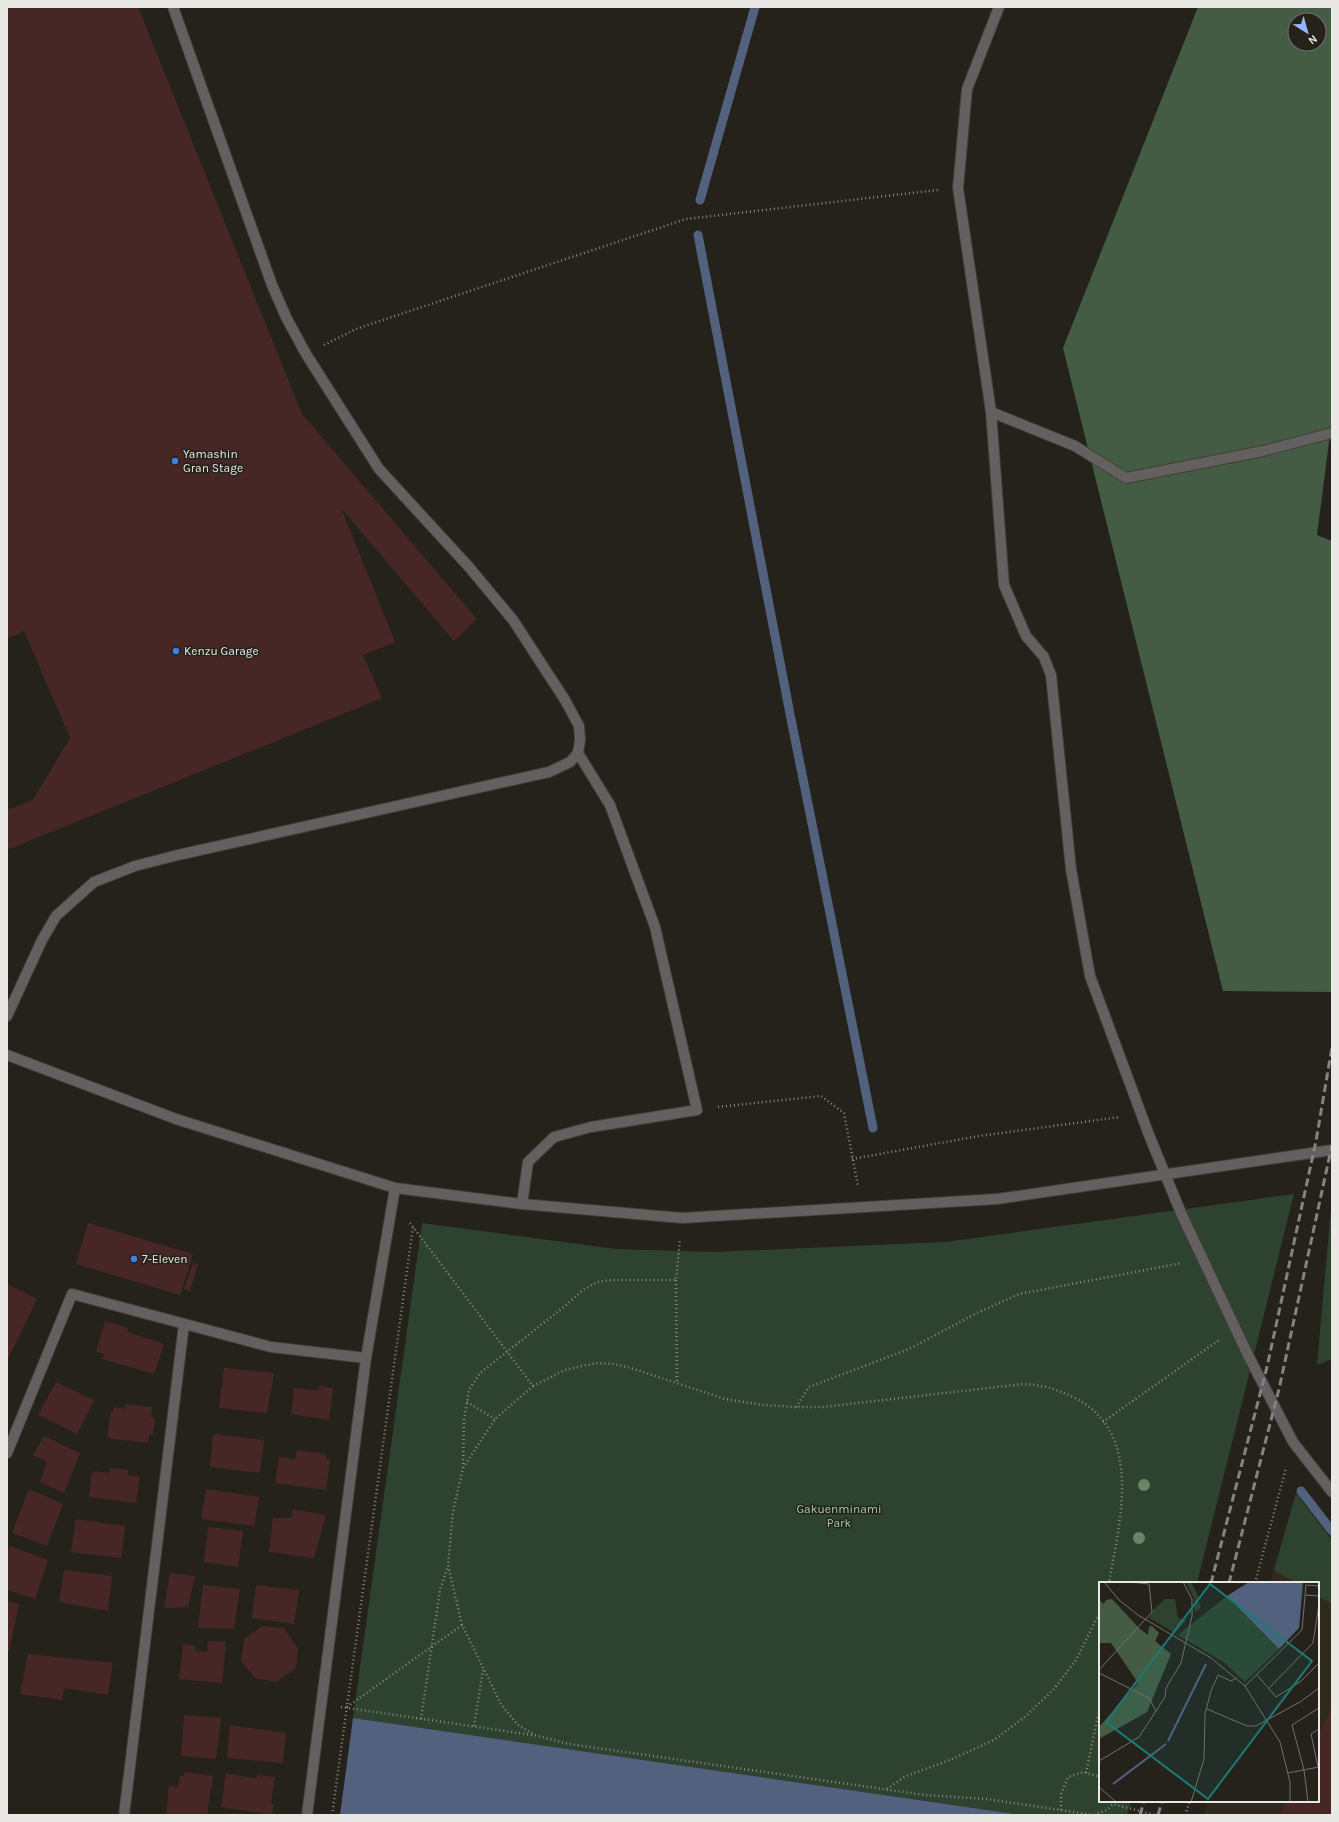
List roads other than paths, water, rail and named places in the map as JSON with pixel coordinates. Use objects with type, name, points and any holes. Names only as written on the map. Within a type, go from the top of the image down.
[{"type":"street","points":[[7,1016],[42,940],[56,916],[94,882],[136,866],[178,855],[549,772],[570,762],[578,753],[580,740],[579,726],[565,700],[513,620],[470,567],[379,469],[306,354],[286,317],[272,285],[173,7]]},
{"type":"street","points":[[999,7],[967,88],[958,188],[991,412],[1004,585],[1026,636],[1044,657],[1051,675],[1071,869],[1090,976],[1141,1114],[1202,1259],[1248,1355],[1293,1442],[1332,1492]]},
{"type":"street","points":[[991,412],[1076,446],[1126,478],[1263,451],[1332,433]]},
{"type":"street","points":[[522,1204],[528,1162],[554,1137],[591,1127],[698,1110],[655,927],[610,805],[578,753]]},
{"type":"street","points":[[7,1055],[176,1119],[396,1188],[522,1204],[682,1218],[997,1199],[1332,1150]]},
{"type":"street","points":[[307,1815],[366,1358],[396,1188]]},
{"type":"street","points":[[7,1453],[72,1294],[271,1347],[366,1358]]},
{"type":"street","points":[[124,1815],[184,1324]]},
{"type":"water","points":[[353,1718],[1022,1815],[340,1815]]},
{"type":"waterway","points":[[700,200],[755,7]]},
{"type":"waterway","points":[[698,235],[790,714],[873,1128]]},
{"type":"waterway","points":[[1301,1491],[1332,1531]]},
{"type":"railway","points":[[1211,1582],[1267,1367],[1316,1141],[1332,1047]]},
{"type":"railway","points":[[1229,1582],[1279,1389],[1332,1145]]},
{"type":"railway","points":[[1140,1815],[1144,1802]]},
{"type":"railway","points":[[1158,1815],[1162,1802]]},
{"type":"place","name":"Yamashin Gran Stage","points":[[175,461]]},
{"type":"place","name":"Kenzu Garage","points":[[176,651]]},
{"type":"place","name":"7-Eleven","points":[[134,1259]]},
{"type":"park label","name":"Gakuenminami Park","points":[[839,1516]]}]
